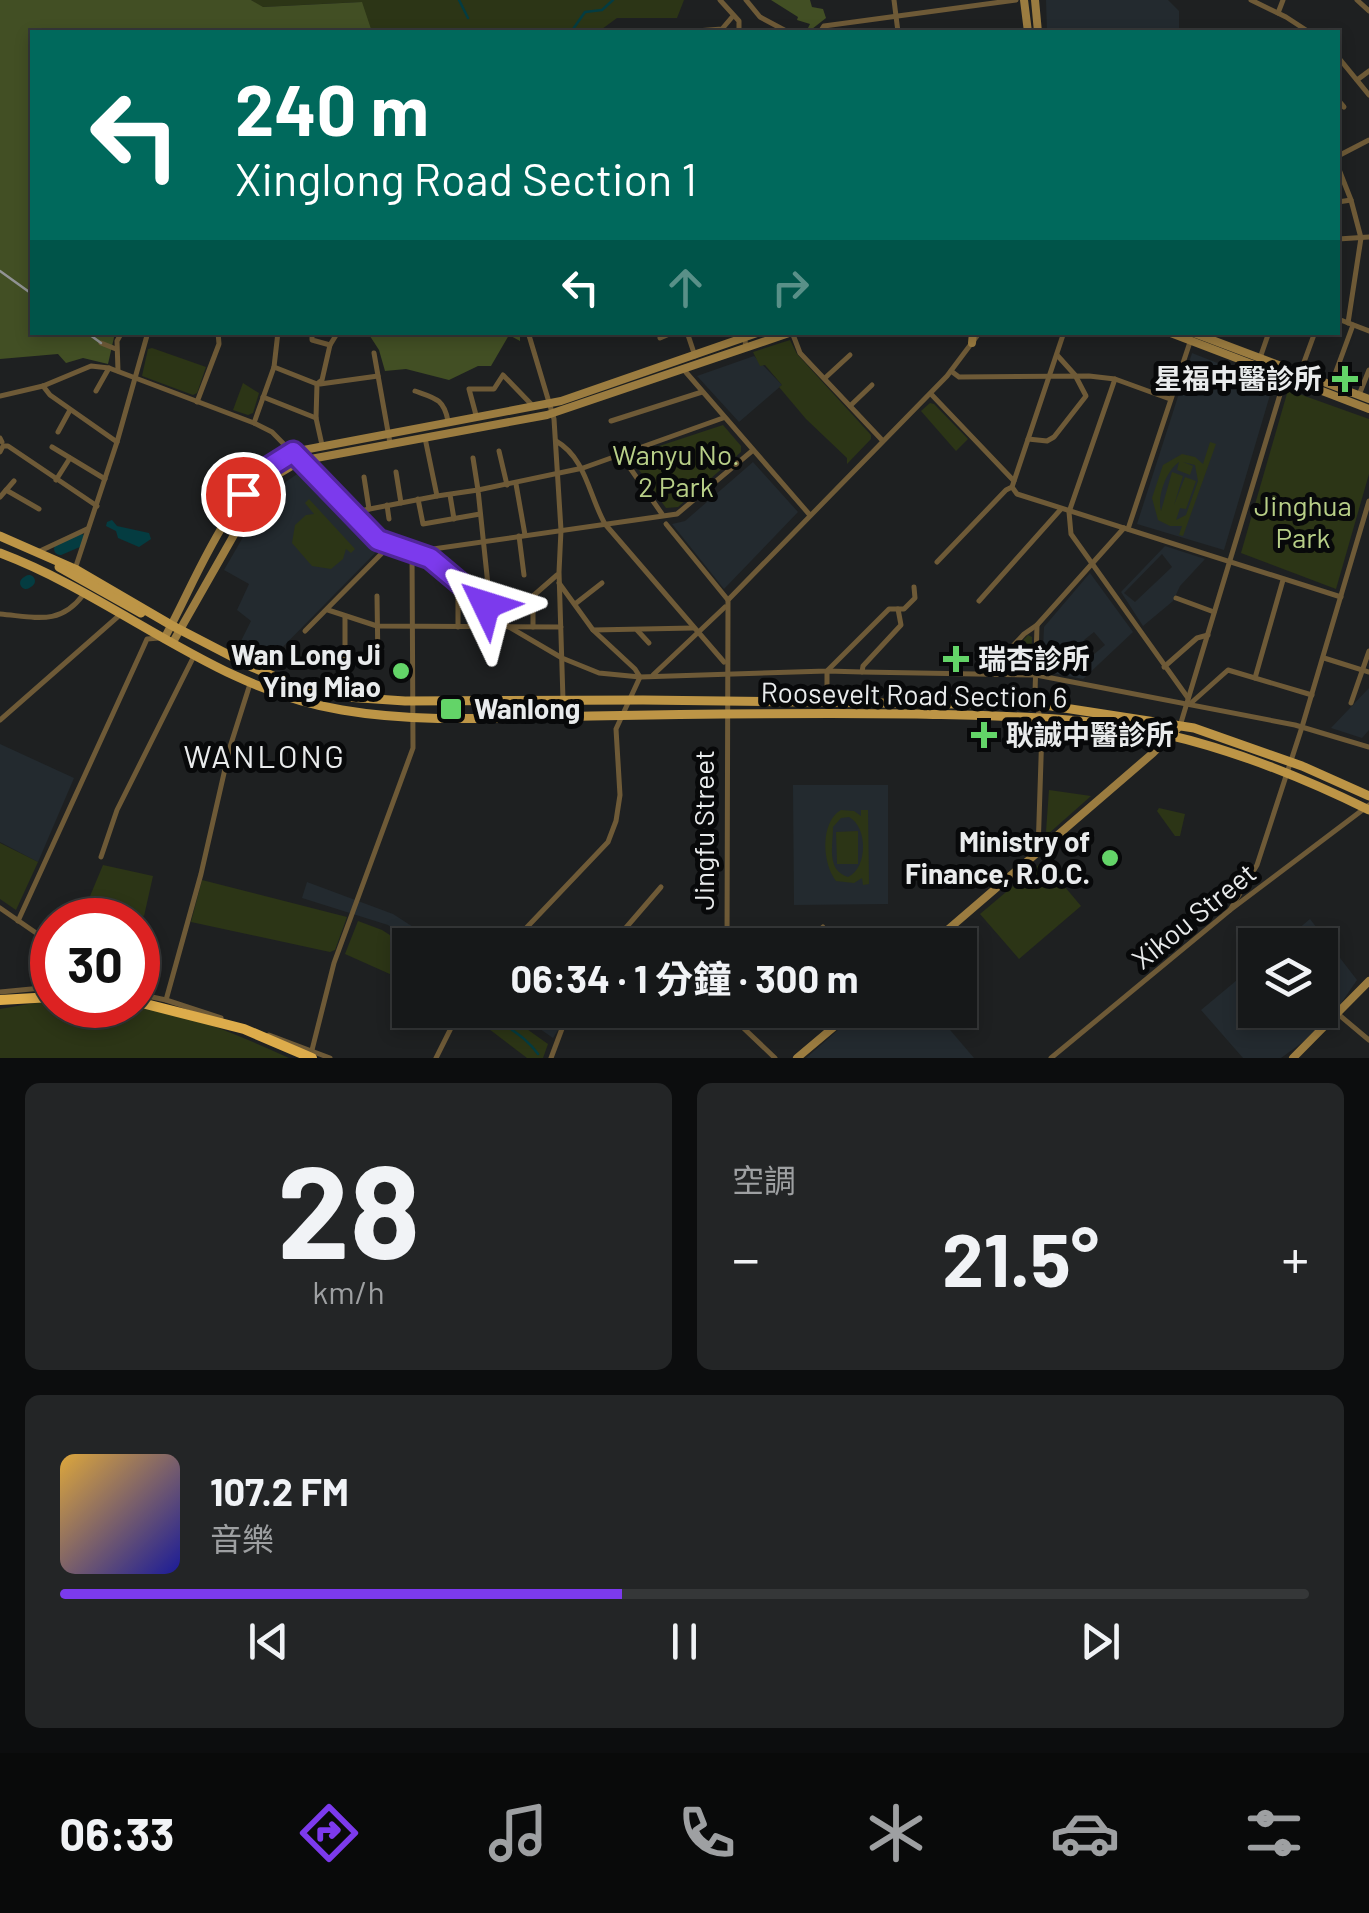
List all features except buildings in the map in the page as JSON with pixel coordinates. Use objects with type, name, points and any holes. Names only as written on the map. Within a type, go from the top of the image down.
[{"type":"highway","points":[[0,997],[30,996]]},
{"type":"highway","points":[[160,1008],[228,1025],[311,1055]]},
{"type":"main road","points":[[1024,0],[1028,30]]},
{"type":"main road","points":[[1035,0],[1038,30]]},
{"type":"main road","points":[[169,640],[243,494],[266,469],[293,452],[550,402],[695,356],[732,337],[772,335]]},
{"type":"main road","points":[[1192,336],[1369,398]]},
{"type":"main road","points":[[1192,336],[1369,410]]},
{"type":"main road","points":[[176,627],[259,490],[300,460],[553,413],[684,370],[745,339]]},
{"type":"main road","points":[[0,539],[45,559],[151,618],[176,627]]},
{"type":"main road","points":[[0,539],[40,551],[176,627]]},
{"type":"main road","name":"Roosevelt Road Section 6","points":[[0,553],[85,592],[250,682],[290,699],[340,710],[413,716],[811,712],[1039,717],[1172,736],[1288,774],[1368,808]]},
{"type":"main road","name":"Roosevelt Road Section 6","points":[[176,627],[252,667],[311,690],[346,697],[412,702],[1037,704],[1194,728],[1292,762],[1369,796]]},
{"type":"main road","points":[[950,928],[1180,726]]},
{"type":"main road","points":[[1338,1014],[1369,981]]},
{"type":"main road","points":[[796,1058],[832,1028]]},
{"type":"main road","points":[[1293,1058],[1324,1028]]},
{"type":"street","points":[[720,0],[739,22],[739,30]]},
{"type":"street","points":[[746,0],[760,16],[784,30]]},
{"type":"street","points":[[894,0],[898,30]]},
{"type":"street","points":[[821,30],[824,26],[1016,0]]},
{"type":"street","points":[[1251,0],[1306,30]]},
{"type":"street","points":[[1278,12],[1283,0]]},
{"type":"street","points":[[1357,0],[1369,11]]},
{"type":"street","points":[[722,30],[733,16]]},
{"type":"street","points":[[1340,58],[1369,95]]},
{"type":"street","points":[[1358,80],[1369,71]]},
{"type":"street","points":[[1340,102],[1344,107]]},
{"type":"street","points":[[1340,155],[1369,140]]},
{"type":"street","points":[[1331,385],[1351,324],[1365,238],[1340,171]]},
{"type":"street","points":[[1340,202],[1352,200]]},
{"type":"street","points":[[1340,320],[1369,331]]},
{"type":"street","points":[[118,372],[116,350],[121,335]]},
{"type":"street","points":[[75,569],[147,335]]},
{"type":"street","points":[[198,402],[219,344],[218,335]]},
{"type":"street","points":[[254,423],[274,367],[278,335]]},
{"type":"street","points":[[312,335],[312,340],[330,345]]},
{"type":"street","points":[[322,445],[316,418],[317,384],[322,380],[336,335]]},
{"type":"street","points":[[529,335],[553,413],[556,442],[563,700]]},
{"type":"street","points":[[660,338],[667,335]]},
{"type":"street","points":[[688,335],[695,356]]},
{"type":"street","points":[[793,335],[800,353],[882,440]]},
{"type":"street","points":[[938,562],[1013,484],[1063,335]]},
{"type":"street","points":[[1260,358],[1268,335]]},
{"type":"street","points":[[1300,373],[1314,335]]},
{"type":"street","points":[[995,672],[1024,634],[1038,625],[1126,528],[1192,336]]},
{"type":"street","points":[[650,677],[952,371],[972,338]]},
{"type":"street","points":[[101,343],[116,350]]},
{"type":"street","points":[[374,353],[390,443]]},
{"type":"street","points":[[825,378],[850,355]]},
{"type":"street","points":[[1028,439],[1054,437],[1084,401],[1085,390],[1056,356]]},
{"type":"street","points":[[0,396],[42,386],[91,366],[109,368],[254,423],[272,432],[378,540],[430,558],[509,627],[562,658],[599,673],[640,677],[828,671],[1036,675],[1188,702],[1302,727],[1369,747]]},
{"type":"street","points":[[274,367],[317,384],[378,376]]},
{"type":"street","points":[[96,391],[109,368]]},
{"type":"street","points":[[684,370],[809,514]]},
{"type":"street","points":[[1359,395],[1369,370]]},
{"type":"street","points":[[952,371],[959,376],[1075,375],[1115,379],[1170,400]]},
{"type":"street","points":[[476,415],[469,389],[494,389],[501,374],[532,405]]},
{"type":"street","points":[[1180,726],[1286,378]]},
{"type":"street","points":[[1115,379],[1069,512],[1071,534],[1188,702]]},
{"type":"street","points":[[850,406],[872,385]]},
{"type":"street","points":[[42,386],[115,440]]},
{"type":"street","points":[[415,391],[440,400],[448,421]]},
{"type":"street","points":[[611,421],[702,392]]},
{"type":"street","points":[[930,394],[1013,484],[1017,494],[1341,597]]},
{"type":"street","points":[[262,397],[316,418]]},
{"type":"street","points":[[58,432],[70,410]]},
{"type":"street","points":[[349,513],[556,476],[724,418]]},
{"type":"street","points":[[424,436],[436,496]]},
{"type":"street","points":[[556,442],[568,448],[583,468],[592,501],[605,524],[725,663]]},
{"type":"street","points":[[1,445],[97,506]]},
{"type":"street","points":[[52,447],[105,479]]},
{"type":"street","points":[[412,552],[677,514],[752,451]]},
{"type":"street","points":[[499,452],[507,485]]},
{"type":"street","points":[[621,455],[664,515]]},
{"type":"street","points":[[56,480],[70,458]]},
{"type":"street","points":[[473,458],[488,586],[477,598]]},
{"type":"street","points":[[396,472],[401,502]]},
{"type":"street","points":[[364,477],[368,509]]},
{"type":"street","points":[[0,497],[14,482]]},
{"type":"street","points":[[516,484],[524,575]]},
{"type":"street","points":[[6,490],[39,509]]},
{"type":"street","points":[[450,494],[454,519]]},
{"type":"street","points":[[418,499],[424,524],[480,514]]},
{"type":"street","points":[[1230,910],[1252,878],[1288,774],[1369,504]]},
{"type":"street","points":[[387,505],[389,519]]},
{"type":"street","points":[[979,601],[1060,509]]},
{"type":"street","points":[[666,524],[727,603]]},
{"type":"street","points":[[40,551],[89,527]]},
{"type":"street","points":[[305,631],[390,544]]},
{"type":"street","points":[[311,1055],[334,963],[413,748],[412,552]]},
{"type":"street","points":[[522,602],[559,572]]},
{"type":"street","points":[[458,580],[458,629]]},
{"type":"street","points":[[1255,678],[1283,580]]},
{"type":"street","points":[[560,583],[593,630],[640,677]]},
{"type":"street","points":[[575,604],[602,583]]},
{"type":"street","points":[[827,702],[828,671],[889,609],[904,610],[914,598],[914,587]]},
{"type":"street","points":[[0,614],[65,614],[85,592]]},
{"type":"street","points":[[377,596],[378,665]]},
{"type":"street","points":[[533,596],[533,627]]},
{"type":"street","points":[[1176,598],[1214,612]]},
{"type":"street","name":"Jingfu Street","points":[[727,603],[727,928]]},
{"type":"street","points":[[328,610],[377,626],[561,626]]},
{"type":"street","points":[[862,672],[862,666],[901,625],[898,610]]},
{"type":"street","points":[[0,720],[122,612]]},
{"type":"street","points":[[345,617],[345,659]]},
{"type":"street","points":[[1038,625],[1037,704],[1042,728],[1038,852]]},
{"type":"street","points":[[593,630],[695,630]]},
{"type":"street","points":[[637,630],[649,643]]},
{"type":"street","points":[[1164,666],[1197,638],[1208,634]]},
{"type":"street","points":[[18,921],[52,840],[148,639],[169,640]]},
{"type":"street","points":[[1351,703],[1366,671],[1369,651]]},
{"type":"street","points":[[101,857],[117,810],[195,654]]},
{"type":"street","points":[[1324,658],[1366,671]]},
{"type":"street","points":[[1188,702],[1228,670],[1312,696]]},
{"type":"street","points":[[526,928],[608,842],[620,794],[616,729],[640,677]]},
{"type":"street","points":[[166,1000],[250,682]]},
{"type":"street","name":"Xikou Street","points":[[1052,1058],[1230,910],[1368,808]]},
{"type":"street","points":[[625,928],[662,886]]},
{"type":"street","points":[[0,908],[30,929]]},
{"type":"street","points":[[0,997],[30,990]]},
{"type":"street","points":[[160,999],[311,1055],[330,1058]]},
{"type":"street","points":[[1338,1014],[1369,1040]]},
{"type":"street","points":[[436,1058],[451,1028]]},
{"type":"street","points":[[550,1058],[562,1028]]},
{"type":"street","points":[[742,1028],[775,1058]]},
{"type":"shaded area","points":[[1046,0],[1168,0],[1179,11],[1179,30],[1047,30]]},
{"type":"shaded area","points":[[1192,353],[1273,385],[1224,550],[1137,524]]},
{"type":"shaded area","points":[[754,356],[782,385],[739,422],[697,376]]},
{"type":"shaded area","points":[[753,462],[798,512],[724,589],[672,524],[685,521]]},
{"type":"shaded area","points":[[300,472],[348,525],[381,547],[270,660],[239,645],[251,621],[237,610],[249,584],[224,570],[262,504]]},
{"type":"shaded area","points":[[1165,546],[1205,559],[1180,586],[1173,601],[1143,626],[1121,592]],"holes":[[[1162,554],[1172,567],[1135,602],[1124,593]]]},
{"type":"shaded area","points":[[1090,573],[1133,632],[1083,679],[1042,671],[1044,627]],"holes":[[[1094,632],[1105,645],[1074,671],[1068,663],[1088,646],[1084,640]]]},
{"type":"shaded area","points":[[1369,688],[1369,730],[1362,738],[1331,728]]},
{"type":"shaded area","points":[[0,744],[74,778],[38,862],[0,842]]},
{"type":"shaded area","points":[[793,785],[888,785],[888,904],[794,905]]},
{"type":"shaded area","points":[[307,882],[393,914],[415,928],[392,928],[302,898]]},
{"type":"shaded area","points":[[1310,919],[1317,928],[1299,928]]},
{"type":"shaded area","points":[[1338,955],[1357,980],[1338,1008]]},
{"type":"shaded area","points":[[1238,979],[1238,1028],[1320,1028],[1281,1058],[1243,1058],[1201,1010]]},
{"type":"shaded area","points":[[539,1028],[558,1030],[553,1038]]},
{"type":"shaded area","points":[[840,1028],[948,1028],[974,1058],[806,1058]]},
{"type":"green space","points":[[0,0],[251,0],[263,7],[362,2],[371,30],[30,30],[30,335],[115,335],[108,364],[83,358],[66,363],[58,354],[0,359]]},
{"type":"green space","points":[[251,0],[684,0],[677,18],[617,18],[601,30],[368,30],[361,2],[262,7]]},
{"type":"green space","points":[[771,0],[810,0],[812,7],[823,9],[826,18],[813,30],[807,30],[810,24],[797,20]]},
{"type":"green space","points":[[369,335],[509,335],[491,366],[478,366],[449,380],[406,369],[385,371]]},
{"type":"green space","points":[[790,340],[797,354],[871,435],[847,464],[847,458],[806,419],[765,365],[760,366],[753,352]]},
{"type":"green space","points":[[148,349],[206,367],[197,393],[193,395],[142,376]]},
{"type":"green space","points":[[243,383],[259,393],[253,413],[248,415],[233,410]]},
{"type":"green space","name":"Jinghua Park","points":[[1288,390],[1369,419],[1369,474],[1336,589],[1241,553]]},
{"type":"green space","points":[[930,403],[968,439],[956,451],[921,411]]},
{"type":"green space","name":"Wanyu No. 2 Park","points":[[723,425],[741,446],[741,452],[678,507],[666,508],[629,456]]},
{"type":"green space","points":[[1210,442],[1216,444],[1183,536],[1179,535],[1182,526],[1158,520],[1152,498],[1163,465],[1182,454],[1203,464]],"holes":[[[1179,462],[1177,470],[1190,475],[1193,466],[1183,462],[1195,465],[1198,481],[1186,515],[1176,520],[1180,508],[1186,509],[1196,481],[1185,477],[1174,505],[1183,476],[1172,472],[1161,511],[1164,484],[1170,471]]]},
{"type":"green space","points":[[309,499],[355,549],[351,553],[346,549],[343,559],[331,569],[312,566],[292,543],[295,525],[306,515],[314,514],[305,503]]},
{"type":"green space","points":[[1028,635],[1032,637],[1031,669],[999,667]]},
{"type":"green space","points":[[1049,790],[1091,796],[1048,834],[1046,832]]},
{"type":"green space","points":[[1159,808],[1185,814],[1180,836],[1175,836],[1157,811]]},
{"type":"green space","points":[[841,810],[861,816],[861,810],[868,810],[869,884],[863,885],[862,878],[854,883],[836,881],[831,873],[825,843],[834,816]],"holes":[[[849,817],[862,838],[862,857],[848,877],[834,863],[833,827],[841,818]]]},
{"type":"green space","points":[[858,831],[858,864],[837,864],[836,832]]},
{"type":"green space","points":[[0,843],[38,862],[16,910],[0,899]]},
{"type":"green space","points":[[1043,861],[1081,906],[1019,959],[980,914]]},
{"type":"green space","points":[[103,865],[153,876],[148,898],[89,898]]},
{"type":"green space","points":[[202,880],[347,917],[335,950],[191,922]]},
{"type":"green space","points":[[358,921],[382,930],[392,936],[392,975],[345,954]]},
{"type":"green space","points":[[30,1004],[30,1028],[160,1028],[160,1011],[229,1032],[289,1058],[0,1058],[0,1009]]},
{"type":"green space","points":[[488,1028],[525,1028],[548,1044],[543,1058],[527,1058]]},
{"type":"water","points":[[112,520],[117,526],[149,533],[151,539],[139,547],[118,538],[116,531],[106,526]]},
{"type":"waterway","points":[[459,0],[468,18]]},
{"type":"waterway","points":[[572,30],[585,12],[602,10],[613,0]]},
{"type":"waterway","points":[[60,549],[81,540]]},
{"type":"waterway","points":[[509,1028],[538,1054]]},
{"type":"railway","points":[[0,271],[30,293]]},
{"type":"railway","points":[[90,335],[101,343]]},
{"type":"place","name":"星福中醫診所","points":[[1345,379]]},
{"type":"place","name":"瑞杏診所","points":[[956,659]]},
{"type":"place","name":"Wan Long Ji Ying Miao","points":[[401,671]]},
{"type":"place","name":"Wanlong","points":[[451,709]]},
{"type":"place","name":"耿誠中醫診所","points":[[984,735]]},
{"type":"place","name":"Ministry of Finance, R.O.C.","points":[[1110,858]]},
{"type":"district","name":"WANLONG","points":[[265,757]]},
{"type":"route","points":[[243,494],[266,469],[293,452],[378,540],[430,558],[486,605]]}]
